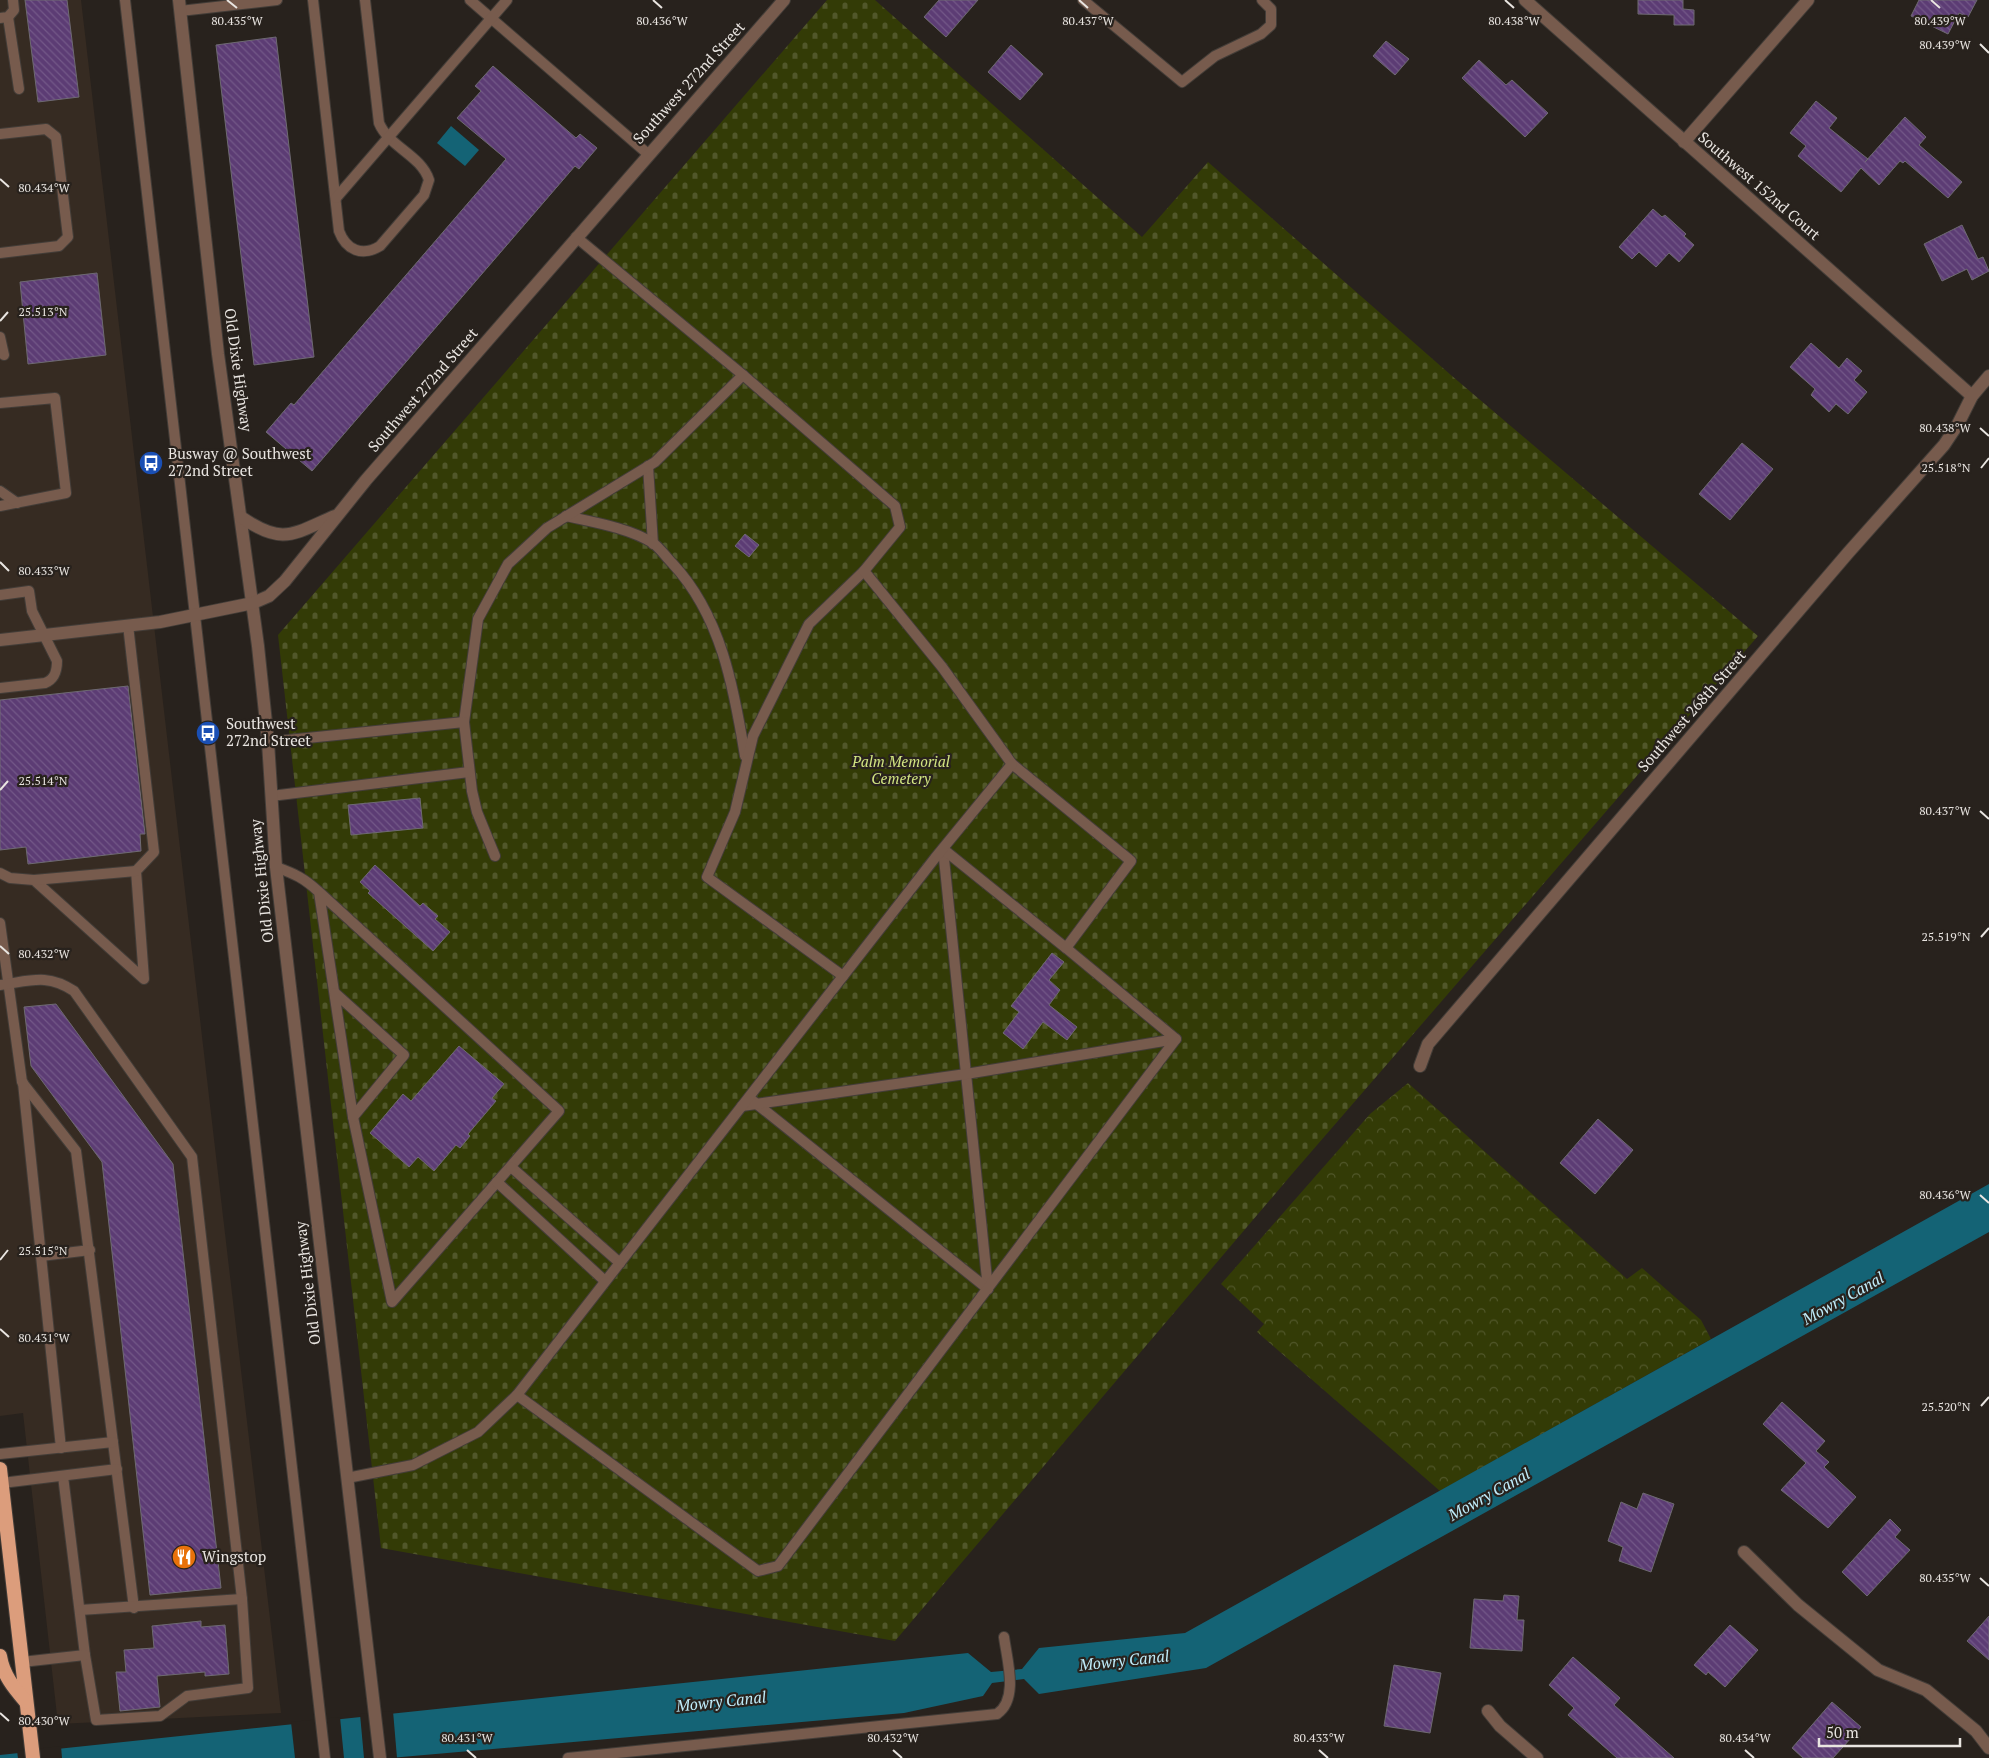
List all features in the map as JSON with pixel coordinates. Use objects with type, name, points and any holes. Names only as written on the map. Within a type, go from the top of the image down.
[{"type":"highway","points":[[0,1477],[33,1758]]},
{"type":"highway","points":[[0,1656],[2,1667],[11,1685],[26,1702]]},
{"type":"street","name":"Southwest 272nd Street","points":[[0,640],[128,626],[195,615],[252,603],[268,596],[285,581],[338,514],[648,154],[784,0]]},
{"type":"street","name":"Southwest 152nd Court","points":[[1525,0],[1972,396]]},
{"type":"street","points":[[1684,142],[1808,0]]},
{"type":"street","name":"Old Dixie Highway","points":[[180,5],[218,354],[252,603],[268,742],[276,867],[380,1758]]},
{"type":"street","name":"Southwest 268th Street","points":[[1420,1066],[1428,1044],[1848,553],[1944,445],[1958,424],[1972,396],[1989,376]]},
{"type":"street","points":[[241,518],[266,533],[284,536],[338,514]]},
{"type":"street","points":[[1744,1552],[1798,1605],[1878,1670],[1926,1690],[1976,1731],[1989,1748]]},
{"type":"street","points":[[1488,1711],[1500,1726],[1537,1758]]},
{"type":"lane","points":[[13,0],[14,10],[4,17],[19,89]]},
{"type":"lane","points":[[125,0],[325,1758]]},
{"type":"lane","points":[[180,5],[277,0]]},
{"type":"lane","points":[[313,0],[339,231],[348,246],[364,252],[372,251],[380,246],[424,194],[429,180],[422,167],[388,138],[379,123],[366,0]]},
{"type":"lane","points":[[470,0],[648,154]]},
{"type":"lane","points":[[336,198],[507,0]]},
{"type":"lane","points":[[1083,0],[1182,82],[1215,56],[1261,34],[1271,24],[1271,9],[1262,0]]},
{"type":"lane","points":[[0,134],[46,129],[56,138],[68,237],[59,246],[0,253]]},
{"type":"lane","points":[[576,237],[743,375],[895,506],[900,526],[864,570],[810,624],[753,736],[735,812],[707,877],[843,976]]},
{"type":"lane","points":[[0,336],[4,356]]},
{"type":"lane","points":[[495,856],[477,812],[469,772],[464,722],[478,619],[508,564],[546,528],[648,466],[743,375]]},
{"type":"lane","points":[[0,403],[55,398],[66,493],[0,506]]},
{"type":"lane","points":[[648,466],[654,544]]},
{"type":"lane","points":[[0,491],[17,503]]},
{"type":"lane","points":[[566,516],[605,524],[654,544],[688,580],[719,639],[736,702],[746,762]]},
{"type":"lane","points":[[864,570],[942,667],[1012,764],[1131,861],[1066,948]]},
{"type":"lane","points":[[0,595],[29,591],[32,611],[57,661],[56,672],[52,679],[45,683],[0,688]]},
{"type":"lane","points":[[0,873],[10,878],[34,880],[136,871],[154,852],[128,626]]},
{"type":"lane","points":[[268,742],[464,722]]},
{"type":"lane","points":[[346,1478],[413,1465],[478,1432],[517,1395],[605,1281],[749,1102],[843,976],[1012,764]]},
{"type":"lane","points":[[271,796],[469,772]]},
{"type":"lane","points":[[943,849],[1176,1039]]},
{"type":"lane","points":[[943,849],[988,1289]]},
{"type":"lane","points":[[276,867],[300,876],[319,892],[559,1111],[392,1302],[353,1117],[319,892]]},
{"type":"lane","points":[[34,880],[144,979],[136,871]]},
{"type":"lane","points":[[0,923],[4,985],[22,1082],[61,1448]]},
{"type":"lane","points":[[4,985],[48,979],[60,982],[74,991],[192,1157],[242,1599],[248,1688],[187,1696],[160,1716],[96,1720],[85,1655],[63,1476]]},
{"type":"lane","points":[[335,993],[404,1055],[353,1117]]},
{"type":"lane","points":[[749,1102],[966,1074],[1176,1039]]},
{"type":"lane","points":[[517,1395],[758,1571],[778,1566],[1176,1039]]},
{"type":"lane","points":[[22,1082],[76,1151],[134,1608]]},
{"type":"lane","points":[[749,1102],[988,1289]]},
{"type":"lane","points":[[511,1166],[620,1263]]},
{"type":"lane","points":[[498,1182],[605,1281]]},
{"type":"lane","points":[[41,1256],[90,1250]]},
{"type":"lane","points":[[0,1454],[113,1442]]},
{"type":"lane","points":[[0,1477],[63,1476],[117,1469]]},
{"type":"lane","points":[[80,1610],[134,1608],[242,1599]]},
{"type":"lane","points":[[568,1758],[997,1714],[1005,1708],[1009,1697],[1004,1637]]},
{"type":"lane","points":[[22,1662],[85,1655]]},
{"type":"shaded area","points":[[0,0],[81,0],[281,1713],[58,1724],[23,1413],[0,1416]]},
{"type":"green space","name":"Palm Memorial Cemetery","points":[[827,0],[875,0],[1142,237],[1208,162],[1452,376],[1758,636],[1292,1174],[895,1641],[381,1548],[278,635]]},
{"type":"green space","points":[[1408,1083],[1627,1279],[1642,1268],[1701,1320],[1711,1339],[1440,1491],[1257,1332],[1264,1324],[1221,1284],[1370,1114]]},
{"type":"water","points":[[451,126],[479,150],[465,166],[437,143]]},
{"type":"water","name":"Mowry Canal","points":[[1989,1184],[1989,1232],[1206,1668],[1039,1694],[1024,1679],[992,1683],[983,1696],[904,1713],[390,1758],[0,1758],[0,1755],[968,1653],[991,1672],[1022,1669],[1039,1648],[1185,1633]]},
{"type":"pier","points":[[393,1711],[397,1758],[364,1758],[360,1714]]},
{"type":"pier","points":[[340,1717],[344,1758],[295,1758],[291,1722]]},
{"type":"pier","points":[[61,1746],[62,1758],[18,1758],[17,1751]]},
{"type":"building","points":[[25,0],[67,0],[79,97],[38,102]]},
{"type":"building","points":[[939,0],[978,0],[946,37],[924,17]]},
{"type":"building","points":[[1638,0],[1683,0],[1683,9],[1694,10],[1694,25],[1674,25],[1674,15],[1638,14]]},
{"type":"building","points":[[1919,0],[1977,0],[1968,17],[1959,13],[1948,34],[1911,16]]},
{"type":"building","points":[[276,37],[314,357],[254,365],[216,45]]},
{"type":"building","points":[[1386,41],[1409,59],[1395,75],[1373,56]]},
{"type":"building","points":[[1011,45],[1043,74],[1020,100],[988,72]]},
{"type":"building","points":[[1479,60],[1506,85],[1512,80],[1548,113],[1525,137],[1462,78]]},
{"type":"building","points":[[493,66],[576,138],[580,134],[597,148],[579,169],[575,166],[312,471],[266,432],[291,403],[294,405],[506,159],[457,118],[481,91],[475,86]]},
{"type":"building","points":[[1816,101],[1837,118],[1829,128],[1868,159],[1905,117],[1926,137],[1919,145],[1962,182],[1948,198],[1905,161],[1903,163],[1900,161],[1879,185],[1861,168],[1841,192],[1798,156],[1806,146],[1790,133]]},
{"type":"building","points":[[1653,209],[1662,217],[1665,215],[1686,234],[1684,236],[1694,245],[1679,262],[1669,253],[1656,267],[1639,252],[1632,259],[1619,247]]},
{"type":"building","points":[[1962,225],[1978,259],[1983,257],[1989,271],[1972,280],[1967,269],[1942,281],[1924,244]]},
{"type":"building","points":[[97,273],[106,355],[28,364],[20,282]]},
{"type":"building","points":[[1811,343],[1839,368],[1847,358],[1862,371],[1854,380],[1867,392],[1848,414],[1836,404],[1829,412],[1811,395],[1815,389],[1790,367]]},
{"type":"building","points":[[1742,443],[1773,469],[1730,520],[1699,494]]},
{"type":"building","points":[[745,534],[759,545],[749,557],[735,546]]},
{"type":"building","points":[[128,686],[145,834],[140,834],[141,851],[28,864],[26,847],[0,850],[0,700]]},
{"type":"building","points":[[420,798],[423,828],[351,835],[348,805]]},
{"type":"building","points":[[375,865],[420,906],[423,903],[438,916],[435,919],[450,932],[433,951],[368,893],[370,891],[360,882]]},
{"type":"building","points":[[1052,953],[1064,962],[1049,980],[1060,990],[1049,1005],[1077,1027],[1067,1040],[1043,1022],[1023,1049],[1003,1033],[1019,1012],[1011,1006]]},
{"type":"building","points":[[56,1004],[173,1164],[221,1588],[150,1595],[102,1162],[31,1066],[24,1007]]},
{"type":"building","points":[[459,1046],[504,1084],[492,1098],[496,1101],[468,1134],[470,1136],[460,1148],[456,1145],[434,1171],[418,1157],[409,1167],[370,1133],[403,1094],[411,1101]]},
{"type":"building","points":[[1598,1119],[1633,1150],[1595,1194],[1560,1163]]},
{"type":"building","points":[[1782,1402],[1825,1441],[1816,1451],[1829,1462],[1824,1467],[1856,1497],[1828,1528],[1781,1490],[1806,1463],[1763,1424]]},
{"type":"building","points":[[1643,1493],[1674,1504],[1651,1572],[1619,1561],[1623,1547],[1608,1541],[1621,1502],[1637,1509]]},
{"type":"building","points":[[1890,1519],[1901,1530],[1895,1537],[1910,1550],[1867,1596],[1842,1572]]},
{"type":"building","points":[[1504,1595],[1519,1596],[1517,1620],[1524,1620],[1522,1651],[1470,1648],[1474,1599],[1503,1601]]},
{"type":"building","points":[[1989,1616],[1989,1660],[1967,1641]]},
{"type":"building","points":[[201,1621],[201,1627],[225,1625],[229,1674],[205,1676],[205,1672],[157,1676],[160,1707],[120,1711],[116,1672],[126,1672],[124,1650],[154,1648],[152,1626]]},
{"type":"building","points":[[1730,1625],[1758,1650],[1725,1687],[1708,1672],[1706,1675],[1694,1665]]},
{"type":"building","points":[[1573,1657],[1620,1698],[1614,1705],[1674,1758],[1617,1758],[1568,1715],[1574,1708],[1549,1685]]},
{"type":"building","points":[[1394,1665],[1441,1673],[1430,1733],[1384,1726]]},
{"type":"building","points":[[1832,1702],[1861,1727],[1833,1758],[1803,1758],[1792,1748]]},
{"type":"place","name":"Busway @ Southwest 272nd Street","points":[[151,463]]},
{"type":"place","name":"Southwest 272nd Street","points":[[208,733]]},
{"type":"place","name":"Wingstop","points":[[184,1557]]}]
